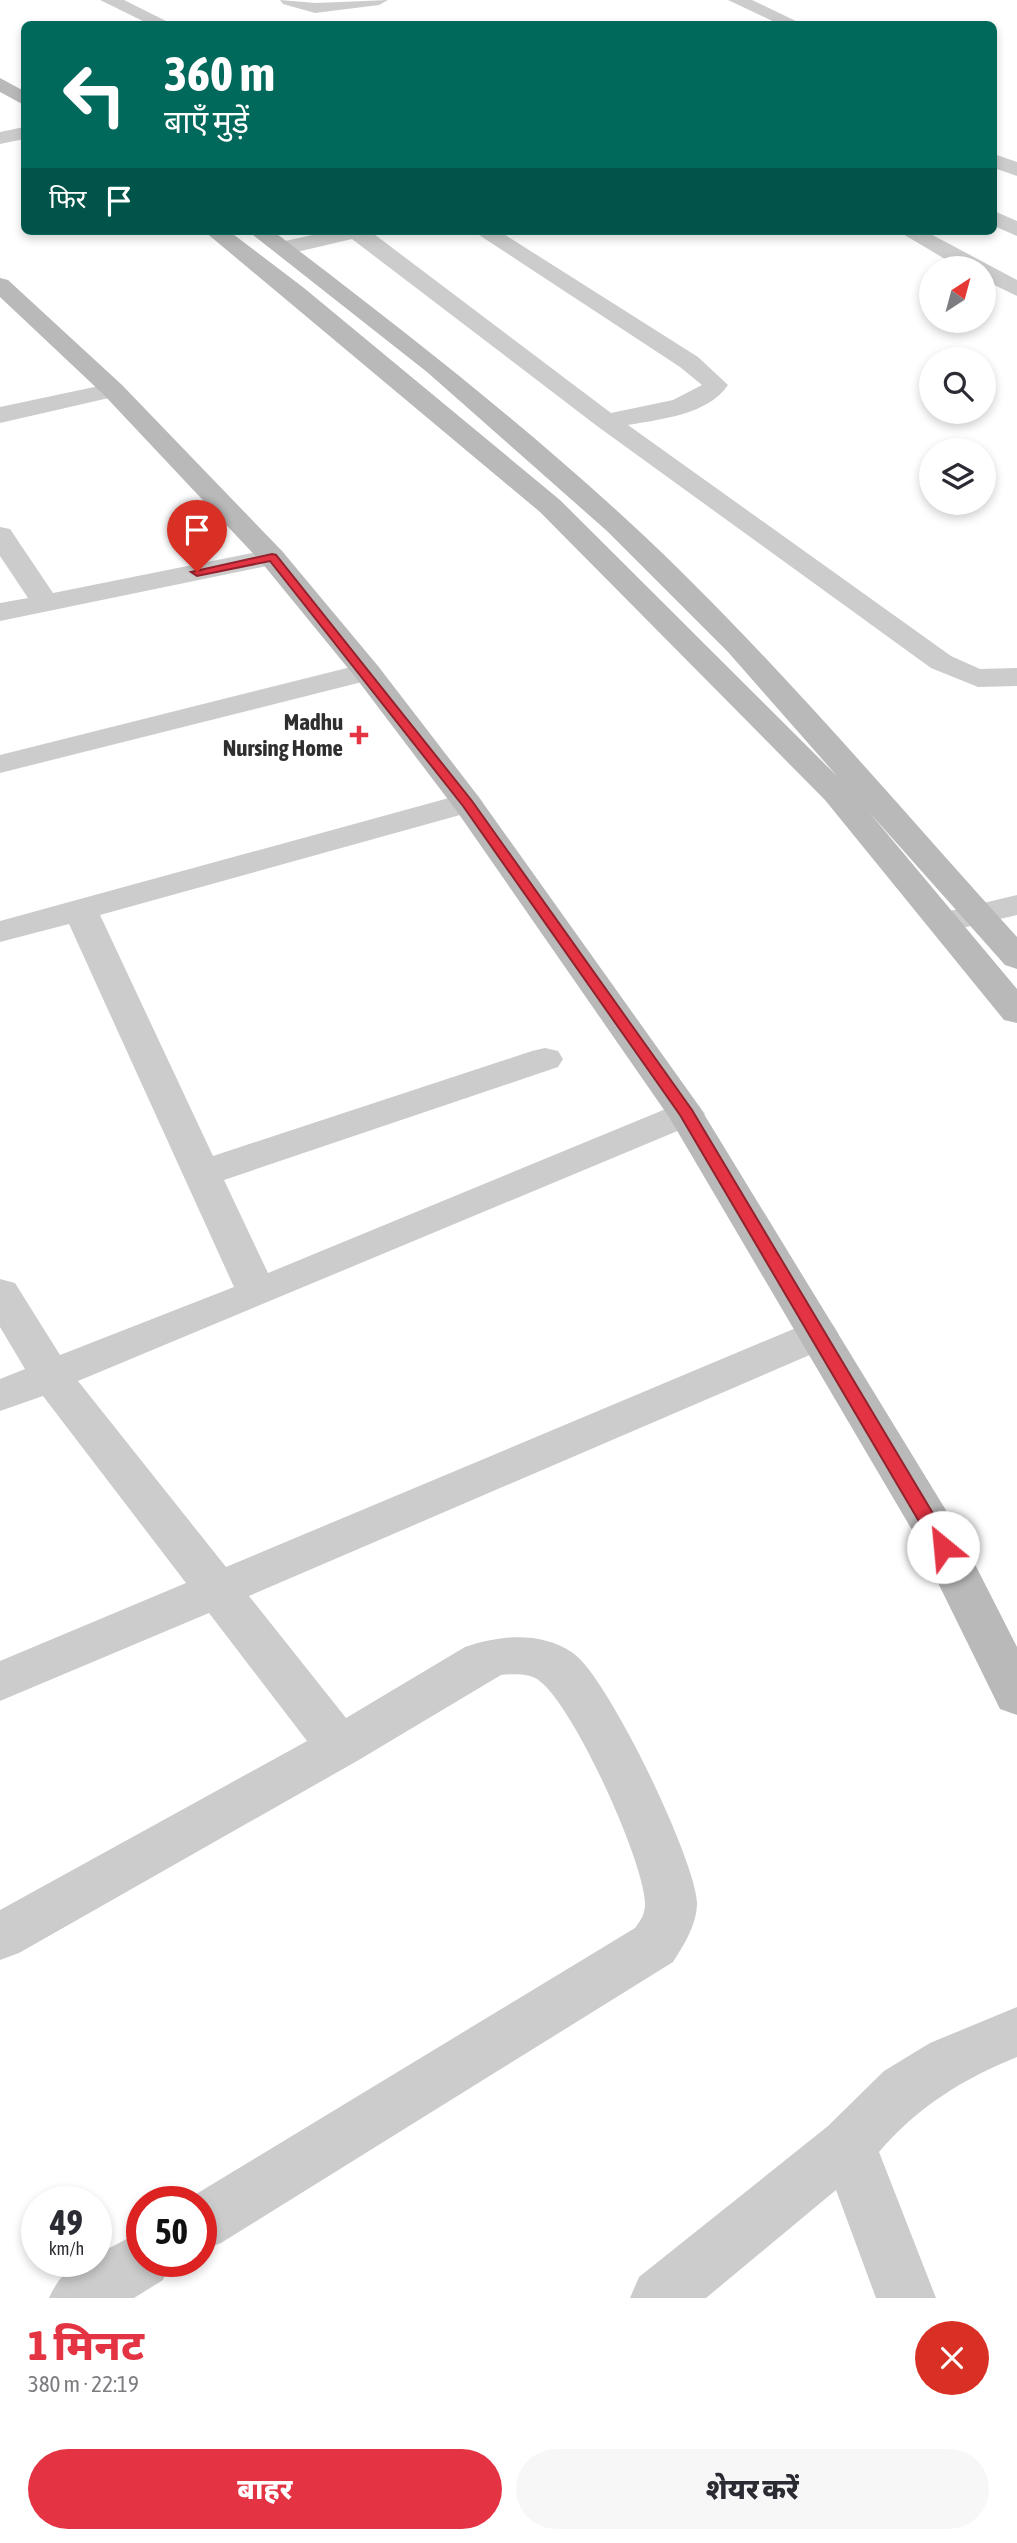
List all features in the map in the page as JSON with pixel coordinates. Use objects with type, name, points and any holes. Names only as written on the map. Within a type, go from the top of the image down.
[{"type":"main road","points":[[0,84],[21,97]]},
{"type":"main road","points":[[220,235],[296,293],[550,506],[961,918],[1017,958]]},
{"type":"main road","points":[[265,235],[436,367],[617,525],[738,646],[961,918],[1017,1012]]},
{"type":"main road","points":[[0,285],[113,390],[272,557],[367,672],[467,803],[687,1114],[932,1525],[1017,1695]]},
{"type":"street","points":[[109,0],[156,21]]},
{"type":"street","points":[[289,0],[315,8],[379,0]]},
{"type":"street","points":[[737,0],[786,21]]},
{"type":"street","points":[[0,138],[21,134]]},
{"type":"street","points":[[997,161],[1017,170]]},
{"type":"street","points":[[997,219],[1017,229]]},
{"type":"street","points":[[284,248],[341,235]]},
{"type":"street","points":[[363,235],[606,421],[941,662],[959,673],[985,680],[1017,677]]},
{"type":"street","points":[[490,235],[689,362],[716,385],[709,395],[692,402],[606,421]]},
{"type":"street","points":[[916,235],[955,256]]},
{"type":"street","points":[[996,278],[1017,289]]},
{"type":"street","points":[[0,415],[113,390]]},
{"type":"street","points":[[0,535],[46,603]]},
{"type":"street","points":[[0,612],[272,557]]},
{"type":"street","points":[[0,764],[367,672]]},
{"type":"street","points":[[0,932],[81,912],[467,803]]},
{"type":"street","points":[[961,918],[1017,905]]},
{"type":"street","points":[[81,912],[257,1293]]},
{"type":"street","points":[[201,1174],[545,1059]]},
{"type":"street","points":[[0,1396],[257,1293],[687,1114]]},
{"type":"street","points":[[0,1293],[50,1376],[340,1747]]},
{"type":"street","points":[[0,1682],[216,1588],[818,1335]]},
{"type":"street","points":[[0,1937],[340,1747],[482,1660],[505,1654],[530,1657],[557,1667],[587,1700],[666,1873],[673,1901],[669,1923],[654,1945],[217,2213]]},
{"type":"street","points":[[660,2298],[848,2145],[889,2101],[930,2071],[976,2047],[1017,2032]]},
{"type":"street","points":[[848,2145],[906,2298]]},
{"type":"street","points":[[79,2298],[126,2270]]},
{"type":"place","name":"Madhu Nursing Home","points":[[359,735]]},
{"type":"route","points":[[197,572],[272,557],[367,672],[467,803],[687,1114],[943,1547]]}]
